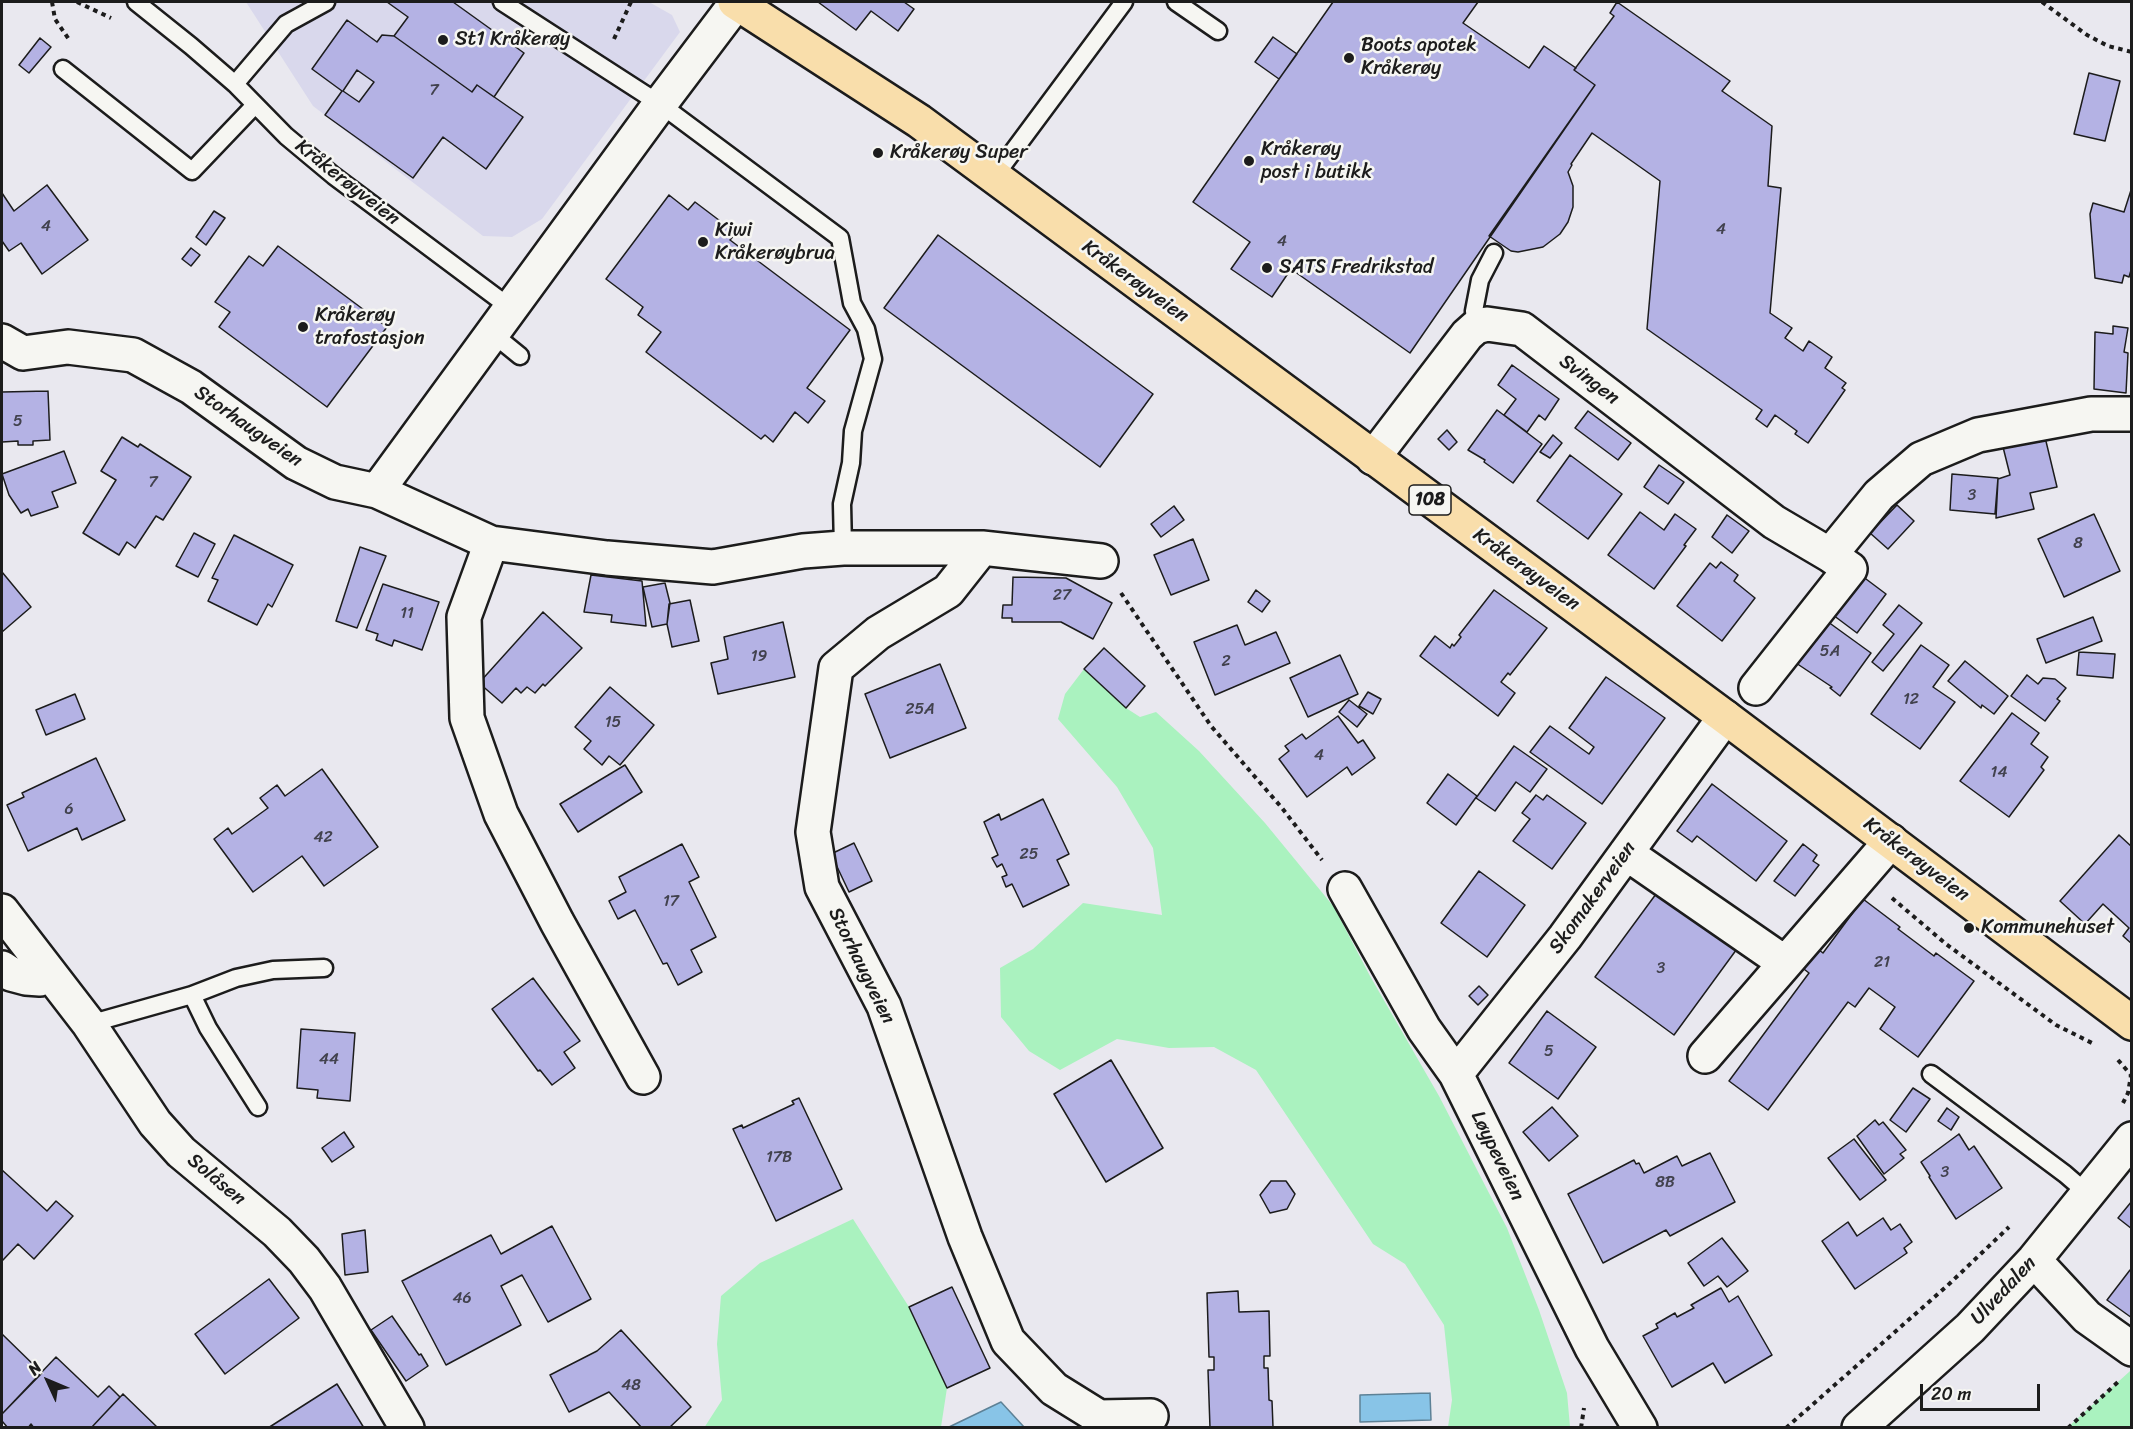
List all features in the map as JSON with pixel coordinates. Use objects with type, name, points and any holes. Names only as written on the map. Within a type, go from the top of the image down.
[{"type":"main road","name":"Kråkerøyveien","points":[[736,2],[919,121],[1725,717],[2132,1023]]},
{"type":"street","name":"Kråkerøyveien","points":[[377,491],[736,2]]},
{"type":"street","name":"Svingen","points":[[1476,327],[1487,324],[1522,329],[1774,522],[1850,569],[1756,688]]},
{"type":"street","points":[[1373,458],[1467,335],[1476,327]]},
{"type":"street","name":"Storhaugveien","points":[[9,353],[68,347],[133,355],[191,387],[296,463],[335,482],[377,491],[491,543],[607,558],[713,567],[803,551],[843,548],[982,548],[1101,561]]},
{"type":"street","points":[[1830,555],[1879,495],[1921,459],[1978,435],[2091,414],[2132,414]]},
{"type":"street","points":[[491,543],[464,617],[467,718],[501,814],[557,922],[643,1077]]},
{"type":"street","name":"Storhaugveien","points":[[982,548],[948,591],[878,633],[836,668],[813,832],[822,887],[884,1006],[965,1236],[1008,1341],[1054,1389],[1099,1417],[1150,1416]]},
{"type":"street","name":"Skomakerveien","points":[[1456,1074],[1565,937],[1725,717]]},
{"type":"street","points":[[1705,1056],[1891,841]]},
{"type":"street","points":[[1626,853],[1785,963]]},
{"type":"street","name":"Løypeveien","points":[[1345,889],[1424,1029],[1456,1074],[1592,1348],[1640,1428]]},
{"type":"street","name":"Solåsen","points":[[2,910],[89,1024],[155,1123],[181,1152],[277,1232],[304,1260],[325,1288],[407,1428]]},
{"type":"street","points":[[2,968],[11,974],[26,978],[40,979],[50,975]]},
{"type":"street","name":"Ulvedalen","points":[[1859,1428],[1970,1328],[2034,1260],[2132,1139]]},
{"type":"street","points":[[2034,1260],[2087,1317],[2132,1349]]},
{"type":"lane","name":"Kråkerøyveien","points":[[136,2],[235,84],[286,136],[502,322]]},
{"type":"lane","points":[[235,84],[286,24],[326,2]]},
{"type":"lane","points":[[502,2],[660,104],[840,238],[852,303],[866,330],[873,359],[853,431],[851,463],[842,504],[843,548]]},
{"type":"lane","points":[[994,177],[1124,2]]},
{"type":"lane","points":[[1176,2],[1218,31]]},
{"type":"lane","points":[[63,69],[192,171],[255,105]]},
{"type":"lane","points":[[1476,327],[1474,311],[1480,280],[1494,253]]},
{"type":"lane","points":[[502,322],[520,356]]},
{"type":"lane","points":[[89,1024],[192,995],[236,978],[273,970],[324,968]]},
{"type":"lane","points":[[192,995],[208,1028],[258,1107]]},
{"type":"lane","points":[[1931,1074],[2066,1174],[2087,1193]]},
{"type":"path","points":[[599,63],[613,42],[631,2]]},
{"type":"path","points":[[2042,2],[2087,35],[2108,46],[2132,52]]},
{"type":"path","points":[[1101,561],[1210,726],[1282,808],[1345,889]]},
{"type":"path","points":[[2068,1428],[2120,1380]]},
{"type":"shaded area","points":[[246,2],[649,2],[672,15],[680,32],[542,219],[512,237],[483,236],[313,106]]},
{"type":"green space","points":[[1084,669],[1126,708],[1140,717],[1156,712],[1199,751],[1265,823],[1334,907],[1370,976],[1439,1096],[1507,1228],[1539,1310],[1567,1393],[1570,1427],[1448,1427],[1452,1400],[1444,1325],[1405,1264],[1373,1244],[1256,1070],[1214,1047],[1169,1048],[1117,1039],[1060,1070],[1029,1051],[1001,1017],[1000,968],[1033,949],[1083,903],[1162,915],[1153,848],[1117,787],[1058,719],[1065,694]]},
{"type":"green space","points":[[853,1219],[909,1307],[947,1388],[941,1427],[704,1428],[722,1400],[717,1344],[721,1296],[760,1263]]},
{"type":"green space","points":[[2131,1370],[2131,1427],[2068,1427],[2129,1372]]},
{"type":"water","points":[[1430,1393],[1431,1420],[1360,1422],[1360,1395]]},
{"type":"water","points":[[1001,1402],[1024,1427],[949,1427]]},
{"type":"building","points":[[387,2],[453,2],[524,53],[494,97],[477,85],[472,92],[394,36],[408,17]]},
{"type":"building","points":[[818,2],[904,2],[914,9],[898,31],[871,11],[856,30]]},
{"type":"building","points":[[1333,2],[1478,2],[1463,23],[1529,68],[1544,46],[1576,68],[1574,70],[1595,85],[1410,353],[1291,269],[1272,297],[1231,269],[1250,242],[1193,202]]},
{"type":"building","points":[[1617,2],[1730,81],[1722,91],[1772,126],[1768,186],[1781,188],[1770,313],[1792,328],[1785,338],[1803,351],[1809,341],[1832,357],[1825,368],[1846,383],[1842,388],[1845,390],[1808,443],[1795,434],[1797,431],[1775,415],[1767,427],[1756,419],[1762,410],[1647,329],[1660,181],[1592,133],[1568,172],[1573,186],[1573,207],[1568,222],[1560,234],[1543,247],[1518,252],[1511,251],[1489,236],[1595,85],[1574,70],[1614,16],[1610,13]]},
{"type":"building","points":[[347,20],[377,42],[382,35],[394,36],[472,92],[477,85],[523,117],[486,169],[443,137],[413,178],[325,115],[342,91],[312,69]],"holes":[[[357,70],[374,82],[359,102],[343,91]]]},
{"type":"building","points":[[1273,37],[1297,54],[1279,79],[1255,62]]},
{"type":"building","points":[[40,38],[51,47],[29,73],[19,65]]},
{"type":"building","points":[[2089,73],[2120,81],[2105,141],[2074,134]]},
{"type":"building","points":[[47,185],[88,240],[42,274],[21,243],[9,251],[2,241],[2,193],[14,211]]},
{"type":"building","points":[[2132,187],[2132,267],[2129,277],[2124,275],[2122,283],[2095,278],[2090,214],[2093,203],[2124,212]]},
{"type":"building","points":[[669,195],[688,210],[695,202],[736,233],[730,240],[850,330],[807,388],[825,401],[808,423],[795,412],[773,442],[765,435],[761,439],[646,352],[661,332],[638,315],[643,307],[606,279]]},
{"type":"building","points":[[214,211],[225,218],[206,245],[196,237]]},
{"type":"building","points":[[938,235],[1153,394],[1100,467],[884,308]]},
{"type":"building","name":"Kråkerøy trafostasjon","points":[[278,246],[387,327],[327,407],[219,327],[230,312],[215,302],[249,256],[263,266]]},
{"type":"building","points":[[191,248],[200,255],[191,266],[182,259]]},
{"type":"building","points":[[2113,326],[2128,328],[2124,352],[2128,353],[2126,393],[2094,389],[2095,332],[2113,334]]},
{"type":"building","points":[[1512,365],[1559,399],[1545,420],[1539,415],[1527,432],[1504,415],[1516,399],[1498,385]]},
{"type":"building","points":[[48,391],[50,440],[33,441],[33,445],[18,445],[18,441],[2,442],[2,392]]},
{"type":"building","points":[[1497,410],[1542,444],[1513,483],[1484,462],[1485,460],[1468,450]]},
{"type":"building","points":[[1588,411],[1631,443],[1618,460],[1575,428]]},
{"type":"building","points":[[1447,430],[1457,442],[1449,450],[1438,439]]},
{"type":"building","points":[[2044,433],[2057,487],[2030,493],[2034,509],[1996,518],[1998,479],[2010,475],[2002,443]]},
{"type":"building","points":[[1553,435],[1562,443],[1550,458],[1540,452]]},
{"type":"building","points":[[122,437],[138,447],[140,444],[191,477],[163,520],[156,516],[135,548],[127,542],[119,555],[83,533],[116,480],[101,471]]},
{"type":"building","points":[[64,451],[76,483],[52,492],[58,507],[31,516],[28,509],[21,513],[9,495],[2,474]]},
{"type":"building","points":[[1570,455],[1622,494],[1588,539],[1537,501]]},
{"type":"building","points":[[1659,465],[1684,482],[1668,504],[1644,487]]},
{"type":"building","points":[[1952,474],[1998,478],[1995,514],[1950,510]]},
{"type":"building","points":[[1897,505],[1914,521],[1888,549],[1870,533]]},
{"type":"building","points":[[1174,506],[1184,520],[1161,537],[1151,524]]},
{"type":"building","points":[[1640,512],[1664,530],[1675,514],[1696,529],[1654,589],[1608,555]]},
{"type":"building","points":[[2094,514],[2120,571],[2064,597],[2038,539]]},
{"type":"building","points":[[1727,515],[1749,531],[1732,553],[1712,537]]},
{"type":"building","points":[[194,533],[215,544],[198,577],[176,566]]},
{"type":"building","points":[[234,535],[293,565],[272,607],[268,604],[257,625],[208,601],[218,580],[212,578]]},
{"type":"building","points":[[1193,539],[1209,580],[1171,595],[1154,555]]},
{"type":"building","points":[[360,547],[386,556],[357,628],[336,621]]},
{"type":"building","points":[[1721,562],[1738,575],[1734,581],[1755,598],[1722,641],[1677,606],[1710,563],[1716,568]]},
{"type":"building","points":[[2,572],[31,607],[2,632]]},
{"type":"building","points":[[1858,573],[1886,594],[1857,633],[1829,612]]},
{"type":"building","points":[[591,575],[642,581],[646,626],[611,622],[612,615],[584,612]]},
{"type":"building","points":[[1013,577],[1066,578],[1112,603],[1093,639],[1061,622],[1012,622],[1012,618],[1002,618],[1003,605],[1012,605]]},
{"type":"building","points":[[665,583],[670,603],[667,624],[652,627],[643,587]]},
{"type":"building","points":[[383,584],[439,602],[422,650],[394,640],[392,646],[376,640],[378,634],[366,630]]},
{"type":"building","points":[[1256,590],[1270,601],[1262,612],[1248,602]]},
{"type":"building","points":[[1494,590],[1547,628],[1510,675],[1508,673],[1501,682],[1515,693],[1498,716],[1420,656],[1435,636],[1450,648],[1452,644],[1454,646],[1461,637],[1459,635]]},
{"type":"building","points":[[690,600],[699,641],[672,647],[667,624],[669,604]]},
{"type":"building","points":[[1899,605],[1922,623],[1883,671],[1872,662],[1894,634],[1883,625]]},
{"type":"building","points":[[543,612],[582,648],[545,686],[543,684],[535,693],[527,687],[521,693],[516,688],[502,703],[479,683]]},
{"type":"building","points":[[2093,617],[2102,641],[2046,663],[2037,639]]},
{"type":"building","points":[[1824,619],[1871,653],[1840,696],[1830,688],[1832,687],[1793,661]]},
{"type":"building","points":[[783,622],[795,677],[718,694],[711,663],[728,659],[724,637]]},
{"type":"building","points":[[1237,625],[1245,645],[1276,632],[1290,663],[1215,695],[1194,642]]},
{"type":"building","points":[[1921,645],[1949,665],[1933,687],[1955,702],[1920,749],[1871,714]]},
{"type":"building","points":[[1104,648],[1145,686],[1126,708],[1084,669]]},
{"type":"building","points":[[2079,652],[2115,654],[2113,678],[2077,675]]},
{"type":"building","points":[[1340,655],[1358,694],[1308,717],[1290,678]]},
{"type":"building","points":[[1965,661],[2008,696],[1994,714],[1982,705],[1981,708],[1948,681]]},
{"type":"building","points":[[940,664],[966,728],[890,758],[865,694]]},
{"type":"building","points":[[2027,675],[2038,684],[2043,678],[2055,679],[2066,688],[2057,699],[2060,701],[2045,721],[2011,696]]},
{"type":"building","points":[[1606,677],[1665,718],[1602,804],[1530,752],[1550,726],[1589,754],[1594,747],[1569,728]]},
{"type":"building","points":[[610,687],[654,725],[620,765],[609,756],[602,765],[584,749],[591,741],[575,727]]},
{"type":"building","points":[[1368,692],[1381,699],[1373,714],[1359,706]]},
{"type":"building","points":[[75,694],[85,719],[46,735],[36,710]]},
{"type":"building","points":[[1349,700],[1367,714],[1357,727],[1339,712]]},
{"type":"building","points":[[2012,713],[2039,733],[2031,744],[2048,757],[2041,767],[2044,770],[2009,817],[1960,781]]},
{"type":"building","points":[[1338,716],[1358,743],[1363,740],[1375,758],[1352,775],[1347,767],[1307,797],[1279,759],[1289,751],[1285,746],[1302,734],[1306,739]]},
{"type":"building","points":[[1514,746],[1547,769],[1530,792],[1516,782],[1495,811],[1476,798]]},
{"type":"building","points":[[96,758],[125,820],[82,840],[77,828],[28,851],[7,805],[24,797],[22,793]]},
{"type":"building","points":[[625,765],[642,792],[578,832],[560,804]]},
{"type":"building","points":[[322,769],[378,847],[324,886],[302,856],[253,892],[214,839],[228,828],[232,834],[268,808],[260,798],[277,785],[285,796]]},
{"type":"building","points":[[1448,774],[1477,796],[1456,825],[1427,803]]},
{"type":"building","points":[[1712,784],[1787,841],[1756,881],[1697,836],[1692,842],[1677,831]]},
{"type":"building","points":[[1536,795],[1543,800],[1547,795],[1586,823],[1552,869],[1513,841],[1530,819],[1522,813]]},
{"type":"building","points":[[1043,799],[1069,854],[1057,860],[1069,885],[1023,907],[1012,884],[1006,887],[1002,877],[1007,875],[1002,864],[997,867],[992,858],[998,855],[984,822],[999,814],[1001,820]]},
{"type":"building","points":[[2119,835],[2132,847],[2132,944],[2123,936],[2129,928],[2103,904],[2085,924],[2060,901]]},
{"type":"building","points":[[854,843],[872,881],[849,892],[831,854]]},
{"type":"building","points":[[682,844],[699,877],[689,882],[716,937],[691,950],[702,972],[678,985],[667,963],[663,964],[635,910],[618,919],[609,901],[626,892],[619,877]]},
{"type":"building","points":[[1803,844],[1817,855],[1813,861],[1819,865],[1795,896],[1774,881]]},
{"type":"building","points":[[1479,871],[1525,905],[1487,957],[1441,923]]},
{"type":"building","points":[[1656,894],[1681,912],[1688,903],[1742,942],[1674,1035],[1595,977]]},
{"type":"building","points":[[1863,899],[1934,956],[1936,953],[1974,981],[1918,1057],[1880,1029],[1895,1007],[1869,988],[1855,1007],[1848,1002],[1768,1110],[1729,1081],[1809,973],[1800,966],[1814,946],[1823,953]]},
{"type":"building","points":[[533,978],[580,1041],[564,1052],[575,1068],[552,1085],[540,1070],[538,1071],[492,1009]]},
{"type":"building","points":[[1479,986],[1488,995],[1478,1005],[1469,996]]},
{"type":"building","points":[[1547,1011],[1596,1047],[1558,1099],[1509,1063]]},
{"type":"building","points":[[301,1029],[355,1033],[350,1101],[317,1098],[318,1090],[297,1088]]},
{"type":"building","points":[[1111,1060],[1163,1148],[1106,1182],[1054,1094]]},
{"type":"building","points":[[1913,1088],[1930,1099],[1906,1132],[1890,1120]]},
{"type":"building","points":[[799,1098],[842,1189],[776,1221],[733,1129],[742,1125],[743,1128],[794,1104],[792,1101]]},
{"type":"building","points":[[1552,1107],[1578,1136],[1549,1161],[1523,1132]]},
{"type":"building","points":[[1947,1108],[1959,1117],[1951,1130],[1938,1121]]},
{"type":"building","points":[[1875,1120],[1879,1125],[1883,1122],[1906,1150],[1900,1154],[1904,1158],[1884,1174],[1857,1136]]},
{"type":"building","points":[[344,1132],[354,1147],[332,1162],[322,1148]]},
{"type":"building","points":[[1959,1134],[1969,1150],[1974,1146],[2002,1188],[1956,1219],[1921,1162]]},
{"type":"building","points":[[1854,1139],[1886,1180],[1860,1200],[1828,1158]]},
{"type":"building","points":[[1710,1153],[1735,1202],[1670,1236],[1666,1230],[1603,1263],[1568,1194],[1634,1160],[1636,1164],[1639,1163],[1644,1173],[1677,1156],[1682,1166]]},
{"type":"building","points":[[2,1170],[47,1211],[56,1201],[73,1216],[34,1259],[18,1244],[2,1259]]},
{"type":"building","points":[[1271,1181],[1286,1181],[1295,1194],[1287,1209],[1270,1213],[1260,1195]]},
{"type":"building","points":[[2132,1201],[2132,1229],[2118,1218]]},
{"type":"building","points":[[1883,1218],[1891,1230],[1900,1224],[1912,1242],[1904,1248],[1907,1253],[1855,1289],[1822,1241],[1848,1222],[1857,1236]]},
{"type":"building","points":[[552,1226],[591,1299],[548,1322],[522,1275],[501,1286],[521,1325],[446,1365],[402,1281],[491,1235],[501,1254]]},
{"type":"building","points":[[365,1230],[368,1272],[345,1275],[342,1234]]},
{"type":"building","points":[[1722,1238],[1748,1271],[1727,1287],[1718,1276],[1704,1286],[1688,1263]]},
{"type":"building","points":[[2130,1270],[2132,1271],[2132,1318],[2107,1300]]},
{"type":"building","points":[[269,1279],[299,1318],[225,1374],[195,1334]]},
{"type":"building","points":[[952,1287],[990,1368],[947,1388],[909,1307]]},
{"type":"building","points":[[1721,1288],[1729,1302],[1738,1296],[1772,1355],[1725,1383],[1713,1363],[1672,1387],[1643,1336],[1658,1328],[1656,1324],[1675,1313],[1677,1317],[1694,1308],[1691,1305]]},
{"type":"building","points":[[1238,1291],[1239,1312],[1269,1311],[1270,1356],[1264,1356],[1264,1368],[1268,1368],[1273,1427],[1210,1428],[1208,1370],[1214,1370],[1214,1357],[1209,1357],[1207,1293]]},
{"type":"building","points":[[392,1316],[428,1366],[406,1381],[371,1330]]},
{"type":"building","points":[[621,1330],[691,1407],[669,1428],[642,1428],[609,1392],[569,1412],[550,1375],[597,1351]]},
{"type":"building","points":[[2,1334],[42,1373],[2,1414]]},
{"type":"building","points":[[56,1357],[98,1397],[109,1386],[120,1397],[91,1428],[34,1428],[31,1424],[28,1428],[8,1428],[2,1421],[2,1414]]},
{"type":"building","points":[[337,1384],[364,1428],[268,1428]]},
{"type":"building","points":[[123,1394],[158,1428],[91,1428]]},
{"type":"place","name":"St1 Kråkerøy","points":[[443,40]]},
{"type":"place","name":"Boots apotek Kråkerøy","points":[[1349,58]]},
{"type":"place","name":"Kråkerøy Super","points":[[878,153]]},
{"type":"place","name":"Kråkerøy post i butikk","points":[[1249,161]]},
{"type":"place","name":"Kiwi Kråkerøybrua","points":[[703,242]]},
{"type":"place","name":"SATS Fredrikstad","points":[[1267,268]]},
{"type":"place","name":"Kråkerøy trafostasjon","points":[[303,327]]},
{"type":"place","name":"Kommunehuset","points":[[1969,928]]}]
